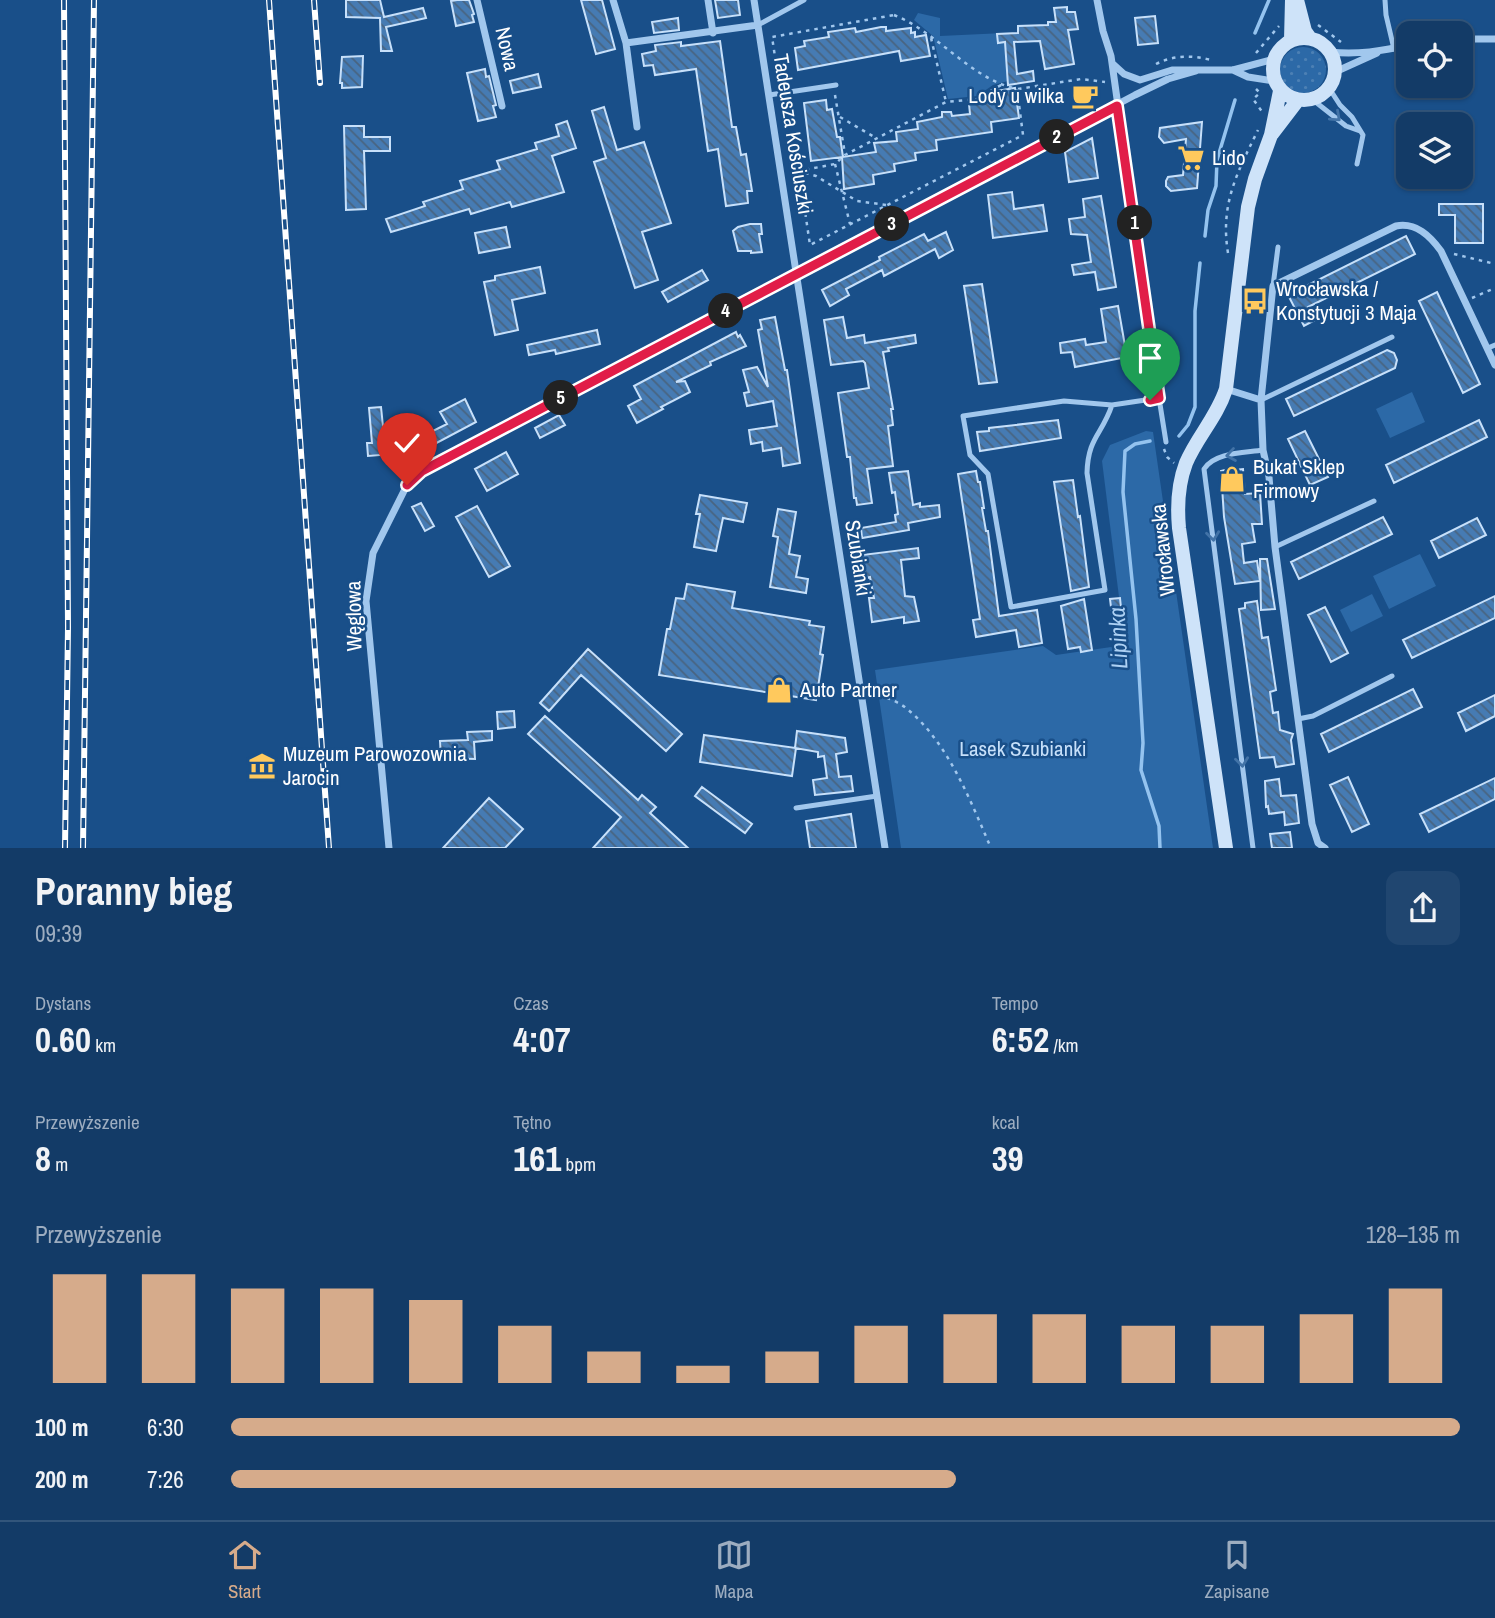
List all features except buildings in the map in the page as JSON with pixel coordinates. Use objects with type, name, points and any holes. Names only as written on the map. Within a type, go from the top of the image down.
[{"type":"street","name":"Nowa","points":[[477,0],[502,106]]},
{"type":"street","points":[[613,0],[626,43],[637,127]]},
{"type":"street","points":[[708,0],[713,33]]},
{"type":"street","name":"Tadeusza Kościuszki","points":[[754,0],[797,273]]},
{"type":"street","points":[[1097,0],[1113,64],[1159,398]]},
{"type":"street","points":[[1291,40],[1297,22],[1294,0]]},
{"type":"street","points":[[1297,22],[1310,38],[1346,54],[1394,49]]},
{"type":"street","points":[[626,43],[758,25]]},
{"type":"street","points":[[1310,38],[1291,40],[1283,45],[1274,59],[1277,86],[1305,100],[1329,88],[1335,72],[1337,50]]},
{"type":"street","points":[[1473,39],[1495,39]]},
{"type":"street","points":[[1335,72],[1364,61],[1377,52]]},
{"type":"street","name":"Węglowa","points":[[1113,64],[1124,74],[1140,79],[1172,69],[1233,70],[1274,59]]},
{"type":"street","name":"Węglowa","points":[[1233,70],[1277,86]]},
{"type":"street","name":"Węglowa","points":[[388,848],[366,601],[373,553],[391,512],[407,485],[422,471],[797,273],[1168,79],[1196,71]]},
{"type":"street","name":"Wrocławska","points":[[1226,848],[1177,512],[1187,462],[1215,415],[1226,390],[1248,207],[1271,135],[1277,86]]},
{"type":"street","name":"Wrocławska","points":[[1271,135],[1305,100]]},
{"type":"street","points":[[1325,848],[1318,843],[1312,824],[1275,547],[1269,477],[1263,450],[1261,400],[1272,286],[1405,224],[1415,227],[1431,237],[1441,251],[1491,346],[1495,365]]},
{"type":"street","name":"Szubianki","points":[[797,273],[885,848]]},
{"type":"street","points":[[1226,390],[1261,400]]},
{"type":"lane","points":[[758,25],[804,0]]},
{"type":"lane","points":[[1385,0],[1394,49]]},
{"type":"lane","points":[[769,95],[836,85]]},
{"type":"lane","points":[[1329,88],[1360,131],[1363,142],[1357,164]]},
{"type":"lane","points":[[1305,100],[1346,126],[1360,131]]},
{"type":"lane","points":[[1272,286],[1278,247]]},
{"type":"lane","points":[[1261,400],[1392,337]]},
{"type":"lane","points":[[1112,405],[1091,445],[1087,473],[1105,590],[1011,607],[988,474],[970,455],[963,416],[1065,401],[1112,405],[1159,398],[1166,442]]},
{"type":"lane","points":[[1253,848],[1204,469],[1209,461],[1217,458],[1263,450]]},
{"type":"lane","points":[[1275,547],[1374,501]]},
{"type":"lane","points":[[1298,719],[1313,716],[1392,676]]},
{"type":"lane","points":[[796,808],[877,796]]},
{"type":"path","points":[[886,205],[857,201],[816,176],[792,168],[772,37],[894,15],[922,29],[931,38],[1001,85],[1017,89],[1081,79],[1105,82]]},
{"type":"path","points":[[1254,58],[1279,26],[1297,22],[1312,21],[1341,42],[1337,50]]},
{"type":"path","points":[[931,38],[946,102]]},
{"type":"path","points":[[1154,65],[1171,58],[1188,56],[1217,60]]},
{"type":"path","points":[[799,171],[835,164],[845,155],[946,102],[977,99],[1001,85]]},
{"type":"path","points":[[824,87],[835,95],[845,155]]},
{"type":"path","points":[[799,171],[810,245],[1023,135],[1017,89]]},
{"type":"path","points":[[839,117],[877,139]]},
{"type":"path","points":[[835,164],[850,224]]},
{"type":"path","points":[[1441,251],[1495,264]]},
{"type":"path","points":[[1465,301],[1495,288]]},
{"type":"path","points":[[871,692],[904,706],[939,743],[975,810],[991,848]]},
{"type":"green space","points":[[918,13],[940,18],[940,36],[1004,33],[1008,81],[993,85],[977,96],[948,99],[933,36],[914,20]]},
{"type":"green space","points":[[1303,47],[1319,54],[1326,70],[1319,86],[1303,93],[1287,86],[1280,70],[1287,54]]},
{"type":"green space","points":[[1412,392],[1425,422],[1390,438],[1376,409]]},
{"type":"green space","name":"Lasek Szubianki","points":[[1146,431],[1153,432],[1213,848],[901,848],[875,670],[1043,646],[1056,655],[1125,645],[1102,461],[1110,445]]},
{"type":"green space","points":[[1420,554],[1436,586],[1389,609],[1373,576]]},
{"type":"green space","points":[[1372,594],[1383,616],[1351,632],[1340,610]]},
{"type":"waterway","name":"Lipinka","points":[[1255,33],[1269,0]]},
{"type":"waterway","name":"Lipinka","points":[[1205,236],[1208,210],[1216,186],[1217,160],[1235,100]]},
{"type":"waterway","name":"Lipinka","points":[[1179,436],[1188,425],[1195,407],[1195,311],[1200,263]]},
{"type":"waterway","name":"Lipinka","points":[[1150,441],[1135,444],[1125,451],[1123,492],[1136,619],[1143,743],[1141,770],[1159,826],[1160,848]]},
{"type":"railway","points":[[64,0],[68,627],[65,848]]},
{"type":"railway","points":[[83,848],[94,0]]},
{"type":"railway","points":[[269,0],[329,848]]},
{"type":"railway","points":[[314,0],[320,83]]},
{"type":"place","name":"Lody u wilka","points":[[1085,96]]},
{"type":"place","name":"Lido","points":[[1191,158]]},
{"type":"place","name":"Wrocławska / Konstytucji 3 Maja","points":[[1255,301]]},
{"type":"place","name":"Bukat Sklep Firmowy","points":[[1232,479]]},
{"type":"place","name":"Auto Partner","points":[[779,690]]},
{"type":"place","name":"Muzeum Parowozownia Jarocin","points":[[262,766]]},
{"type":"route","points":[[407,485],[422,471],[1117,106],[1159,398],[1150,400]]}]
